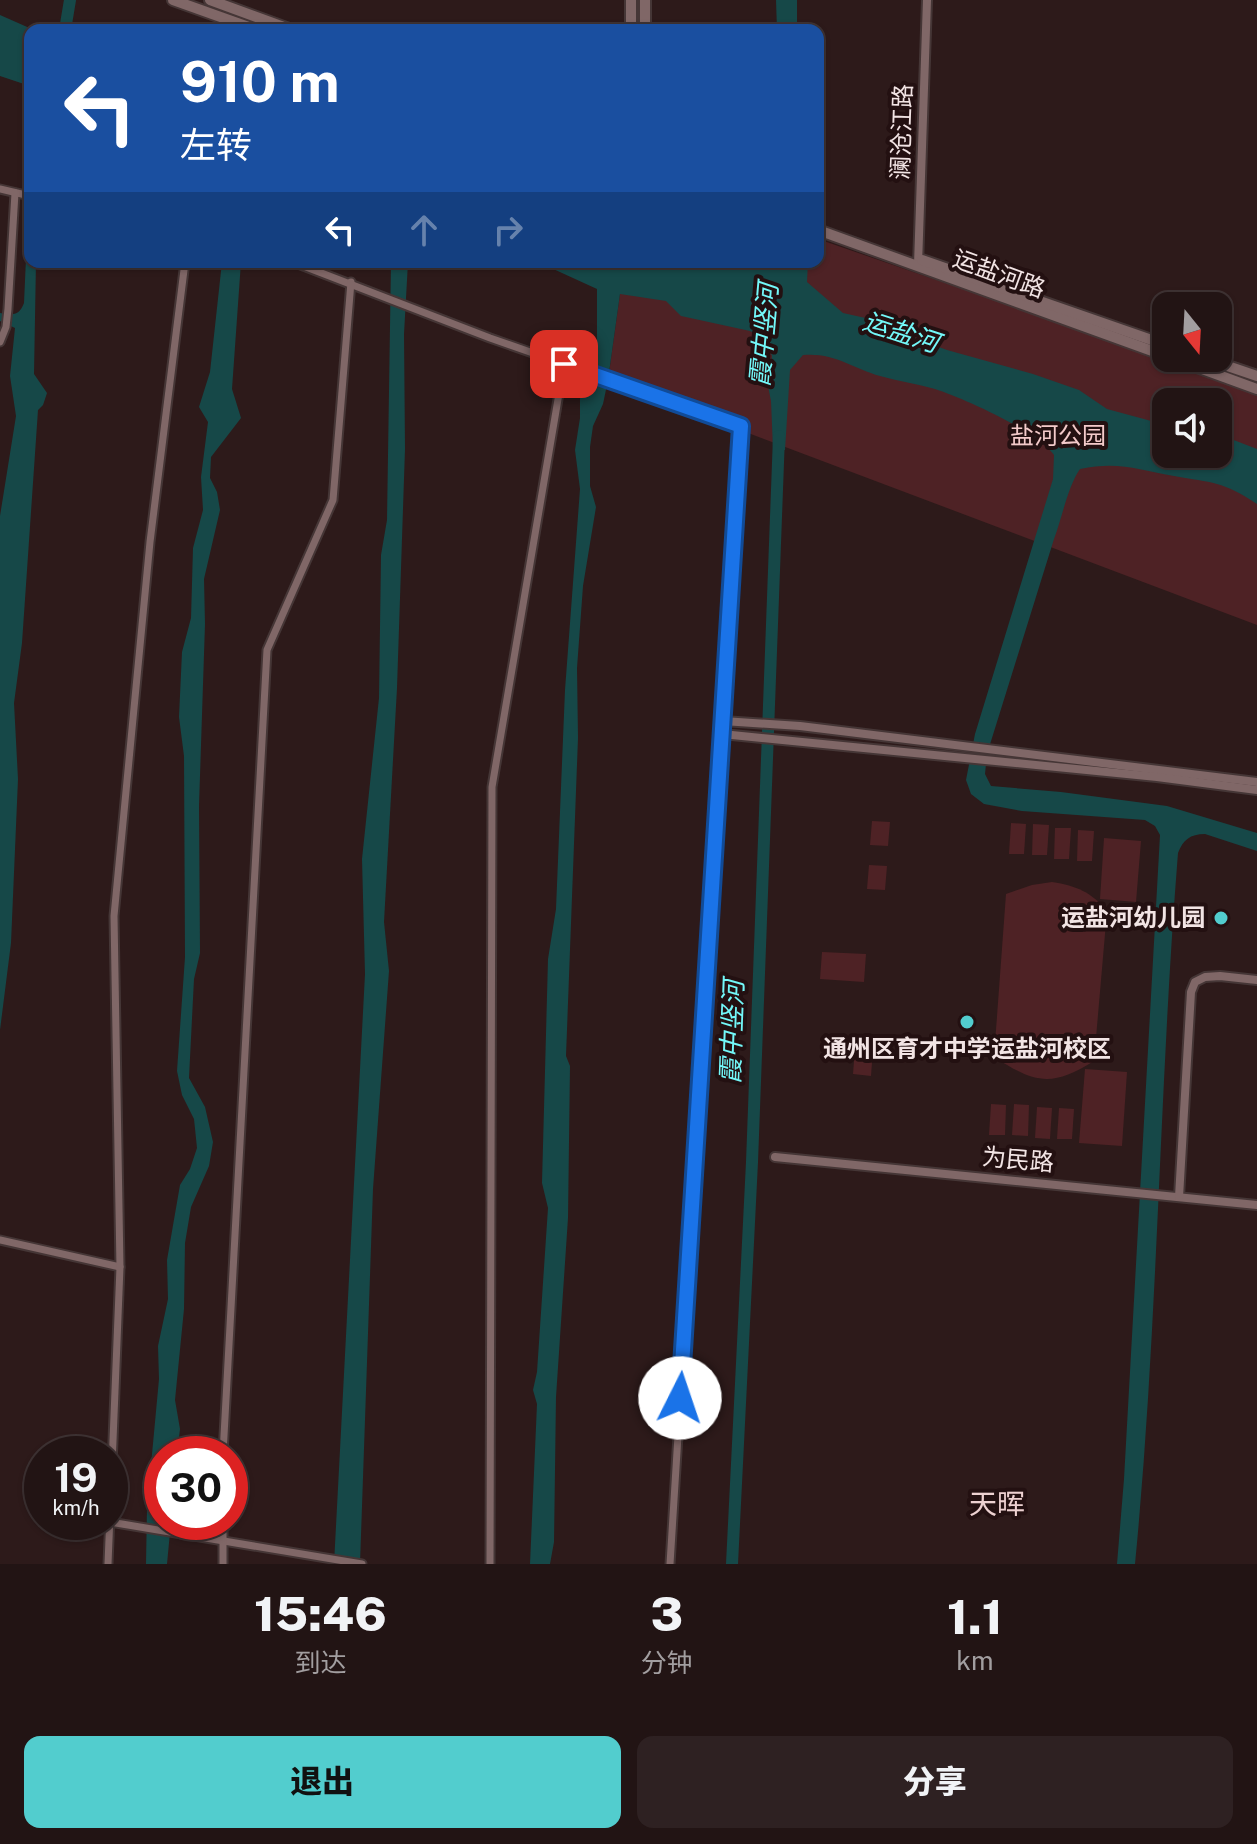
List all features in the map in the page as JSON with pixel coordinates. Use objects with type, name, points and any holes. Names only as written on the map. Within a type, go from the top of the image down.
[{"type":"main road","points":[[173,0],[240,24]]},
{"type":"main road","points":[[210,0],[276,24]]},
{"type":"main road","points":[[631,0],[631,24]]},
{"type":"main road","points":[[645,0],[645,24]]},
{"type":"main road","name":"运盐河路","points":[[824,225],[1152,351]]},
{"type":"main road","name":"运盐河路","points":[[824,232],[1152,340]]},
{"type":"main road","points":[[1232,368],[1257,376]]},
{"type":"main road","points":[[1210,372],[1257,389]]},
{"type":"street","name":"澜沧江路","points":[[918,262],[927,0]]},
{"type":"street","points":[[0,189],[24,194]]},
{"type":"street","points":[[0,342],[8,309],[15,193]]},
{"type":"street","points":[[113,1436],[120,1267],[114,916],[150,542],[184,268]]},
{"type":"street","points":[[310,268],[564,364],[741,426],[670,1564]]},
{"type":"street","points":[[224,1436],[267,650],[333,500],[351,282]]},
{"type":"street","points":[[490,1564],[492,787],[564,364]]},
{"type":"street","points":[[723,721],[815,728],[1257,782]]},
{"type":"street","points":[[722,734],[1157,777],[1257,790]]},
{"type":"street","points":[[1179,1197],[1191,992],[1195,982],[1205,977],[1257,980]]},
{"type":"street","name":"为民路","points":[[775,1157],[1257,1205]]},
{"type":"street","points":[[0,1240],[120,1267]]},
{"type":"street","points":[[108,1564],[109,1540]]},
{"type":"street","points":[[223,1564],[223,1540],[362,1564]]},
{"type":"green space","name":"盐河公园","points":[[824,241],[1152,355],[1152,372],[1202,372],[1257,391],[1257,625],[608,380],[622,268],[824,268]]},
{"type":"green space","points":[[872,821],[890,822],[888,846],[870,845]]},
{"type":"green space","points":[[1011,823],[1026,824],[1024,854],[1009,854]]},
{"type":"green space","points":[[1033,824],[1049,825],[1047,855],[1032,855]]},
{"type":"green space","points":[[1055,828],[1071,828],[1069,859],[1054,859]]},
{"type":"green space","points":[[1078,830],[1094,831],[1092,861],[1077,861]]},
{"type":"green space","points":[[1104,838],[1141,841],[1136,902],[1100,899]]},
{"type":"green space","points":[[869,865],[887,866],[885,890],[867,889]]},
{"type":"green space","points":[[1052,882],[1083,891],[1107,911],[1094,1061],[1067,1075],[1044,1079],[1021,1073],[994,1057],[1006,894]]},
{"type":"green space","points":[[822,952],[866,954],[864,982],[820,979]]},
{"type":"green space","points":[[855,1048],[873,1049],[871,1076],[853,1074]]},
{"type":"green space","points":[[1085,1069],[1127,1072],[1122,1146],[1079,1143]]},
{"type":"green space","points":[[991,1104],[1006,1105],[1005,1135],[989,1135]]},
{"type":"green space","points":[[1014,1104],[1029,1105],[1028,1136],[1012,1135]]},
{"type":"green space","points":[[1037,1107],[1052,1108],[1050,1139],[1035,1138]]},
{"type":"green space","points":[[1059,1108],[1074,1109],[1072,1139],[1057,1139]]},
{"type":"water","points":[[776,0],[797,0],[797,24],[777,24]]},
{"type":"water","points":[[0,15],[24,26],[24,84],[0,76]]},
{"type":"water","points":[[26,268],[36,268],[34,374],[47,393],[38,410],[22,643],[14,703],[18,779],[11,943],[0,1030],[0,516],[16,416],[10,376],[15,328],[0,321],[0,313],[15,314],[24,303]]},
{"type":"water","points":[[221,268],[241,268],[232,389],[241,418],[211,457],[210,478],[217,492],[220,510],[204,579],[199,806],[200,953],[194,979],[189,1078],[205,1107],[213,1142],[209,1166],[191,1207],[185,1243],[184,1309],[175,1400],[179,1436],[154,1436],[159,1379],[158,1346],[168,1299],[167,1260],[180,1185],[190,1169],[197,1148],[194,1119],[182,1095],[177,1071],[185,957],[184,756],[179,717],[182,652],[191,618],[193,548],[203,510],[201,477],[208,422],[199,407],[210,372]]},
{"type":"water","points":[[391,268],[408,268],[397,688],[384,922],[389,971],[373,1189],[360,1564],[334,1564],[365,974],[362,859],[379,698],[381,555],[387,520]]},
{"type":"water","points":[[551,268],[808,268],[807,282],[843,313],[870,319],[947,350],[1079,390],[1107,409],[1152,421],[1152,468],[1232,468],[1232,439],[1257,449],[1257,504],[1235,491],[1208,482],[1118,466],[1080,469],[1066,502],[987,754],[985,774],[991,786],[1167,806],[1257,833],[1257,851],[1205,834],[1188,839],[1178,853],[1149,1387],[1135,1564],[1117,1564],[1160,835],[1155,826],[1145,820],[1022,811],[984,804],[971,794],[966,780],[975,734],[1053,479],[1054,455],[1017,426],[963,400],[935,389],[880,376],[833,358],[814,355],[803,355],[790,370],[785,450],[773,449],[768,386],[772,356],[765,339],[750,331],[681,316],[666,301],[620,294],[608,380],[603,404],[593,426],[590,447],[590,486],[596,507],[583,586],[577,668],[578,738],[566,1056],[570,1066],[568,1218],[556,1397],[554,1542],[550,1564],[530,1564],[537,1404],[533,1390],[537,1372],[548,1208],[542,1183],[548,959],[556,909],[565,690],[580,489],[575,450],[580,393],[593,383],[597,369],[597,289]]},
{"type":"water","points":[[146,1540],[169,1540],[167,1564],[146,1564]]},
{"type":"waterway","points":[[66,24],[70,0]]},
{"type":"waterway","name":"霞中竖河","points":[[732,1564],[752,1162],[779,436]]},
{"type":"place","name":"运盐河幼儿园","points":[[1221,918]]},
{"type":"place","name":"通州区育才中学运盐河校区","points":[[967,1022]]},
{"type":"district","name":"天晖","points":[[997,1504]]},
{"type":"route","points":[[564,364],[741,426],[680,1398]]},
{"type":"water label","name":"运盐河","points":[[901,332]]}]
